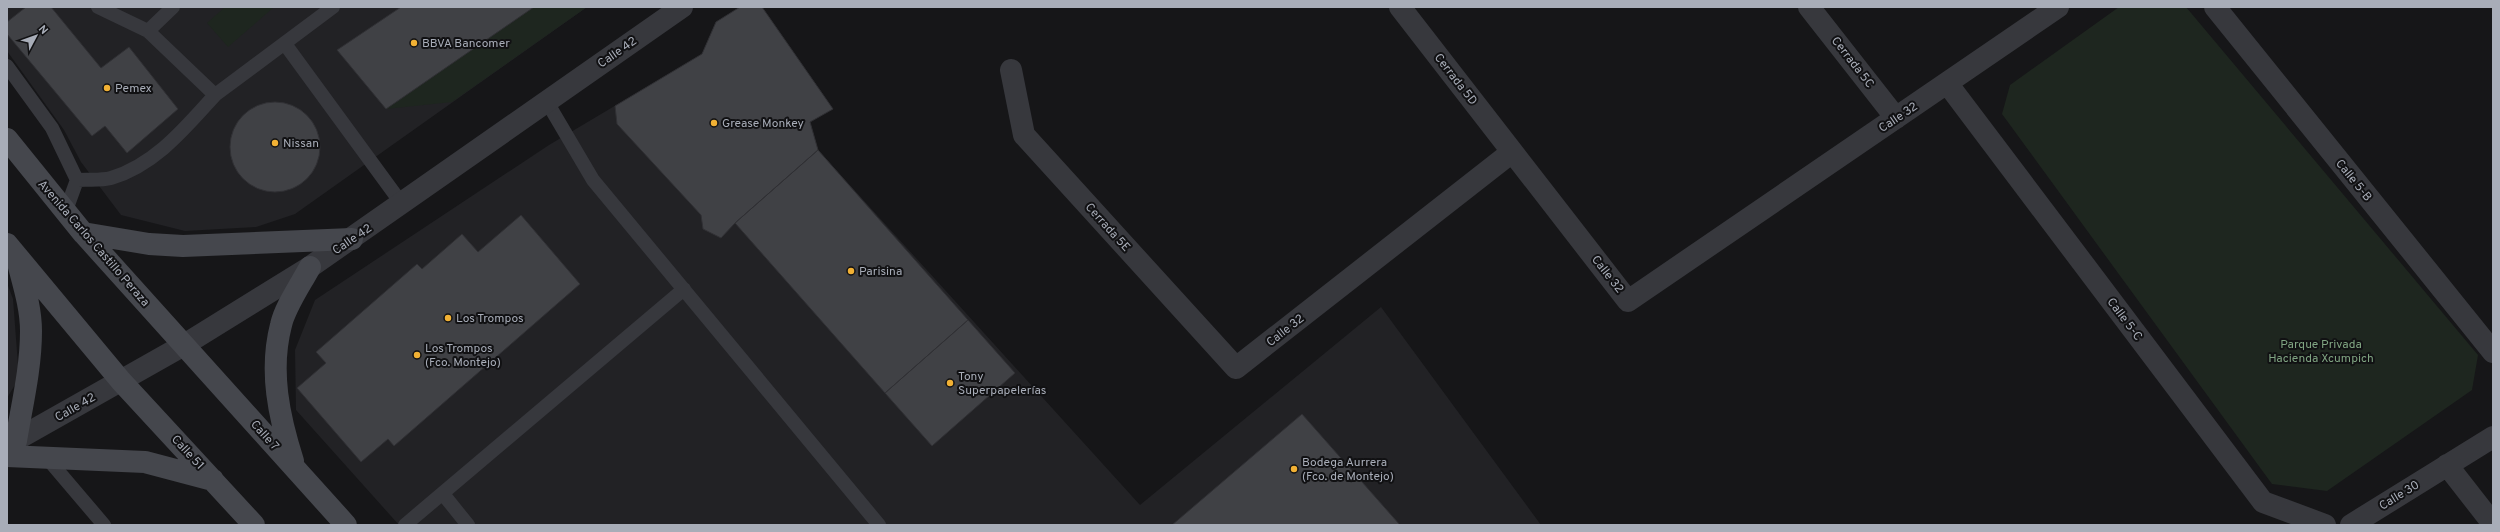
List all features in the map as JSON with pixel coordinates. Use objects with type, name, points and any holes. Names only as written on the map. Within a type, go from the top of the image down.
[{"type":"main road","name":"Avenida Carlos Castillo Peraza","points":[[7,139],[82,233],[184,345]]},
{"type":"main road","points":[[82,233],[149,244],[183,246],[352,239]]},
{"type":"main road","points":[[11,249],[120,381]]},
{"type":"main road","points":[[11,249],[27,302],[31,330],[29,364],[10,447],[47,458],[145,462],[213,480]]},
{"type":"main road","points":[[295,468],[283,428],[279,405],[276,358],[281,323],[310,267]]},
{"type":"main road","name":"Calle 7","points":[[184,345],[346,525]]},
{"type":"main road","name":"Calle 51","points":[[120,381],[254,525]]},
{"type":"street","name":"Cerrada 5D","points":[[1400,7],[1512,152]]},
{"type":"street","name":"Cerrada 5C","points":[[1810,7],[1896,118]]},
{"type":"street","name":"Calle 32","points":[[1236,368],[1512,152],[1628,301],[2058,7]]},
{"type":"street","name":"Calle 5-B","points":[[2215,7],[2493,352]]},
{"type":"street","name":"Calle 42","points":[[10,447],[120,381],[184,345],[310,267],[547,102],[670,10]]},
{"type":"street","name":"Cerrada 5E","points":[[1011,70],[1024,135],[1236,368]]},
{"type":"street","name":"Calle 5-C","points":[[1947,83],[2263,502],[2325,525]]},
{"type":"street","points":[[2493,437],[2448,465],[2493,524]]},
{"type":"street","name":"Calle 30","points":[[2350,525],[2448,465]]},
{"type":"lane","points":[[98,7],[148,31],[215,95]]},
{"type":"lane","points":[[148,31],[173,7]]},
{"type":"lane","points":[[77,180],[110,178],[139,166],[169,144],[215,95],[334,7]]},
{"type":"lane","points":[[285,44],[402,204]]},
{"type":"lane","points":[[7,66],[52,128],[77,180],[65,213]]},
{"type":"lane","points":[[547,102],[593,180],[879,525]]},
{"type":"lane","points":[[405,525],[684,289]]},
{"type":"lane","points":[[47,458],[104,525]]},
{"type":"lane","points":[[443,494],[468,525]]},
{"type":"shaded area","points":[[7,7],[587,7],[295,214],[256,227],[185,231],[121,215],[81,162],[64,130],[7,51]]},
{"type":"shaded area","points":[[740,7],[762,7],[810,122],[818,150],[1140,505],[1381,307],[1541,525],[399,525],[296,410],[295,350],[315,300],[549,145],[702,54],[716,22]]},
{"type":"shaded area","points":[[7,283],[13,299],[19,378],[7,398]]},
{"type":"green space","points":[[225,7],[274,7],[228,47],[207,23]]},
{"type":"green space","points":[[534,7],[587,7],[452,102],[386,109]]},
{"type":"green space","name":"Parque Privada Hacienda Xcumpich","points":[[2119,7],[2186,7],[2478,355],[2472,390],[2327,491],[2272,484],[2002,114],[2010,85]]},
{"type":"building","name":"Pemex","points":[[26,7],[51,7],[101,68],[129,47],[178,109],[127,153],[105,126],[92,136],[7,34],[7,22]]},
{"type":"building","points":[[401,7],[534,7],[386,109],[337,50]]},
{"type":"building","name":"Grease Monkey","points":[[740,7],[762,7],[833,109],[810,122],[818,150],[735,223],[721,238],[703,229],[701,215],[617,124],[615,106],[702,54],[716,22]]},
{"type":"building","name":"Nissan","points":[[275,102],[292,105],[307,115],[317,130],[320,147],[317,164],[307,179],[292,189],[275,192],[258,189],[243,179],[233,164],[230,147],[233,130],[243,115],[258,105]]},
{"type":"building","name":"Parisina","points":[[818,150],[968,320],[885,393],[735,223]]},
{"type":"building","name":"Los Trompos","points":[[521,215],[580,284],[394,446],[388,439],[361,462],[297,388],[326,363],[316,352],[417,264],[422,269],[462,234],[478,252]]},
{"type":"building","name":"Tony Superpapelerías","points":[[968,320],[1015,373],[932,446],[885,393]]},
{"type":"building","name":"Bodega Aurrera (Fco. de Montejo)","points":[[1302,414],[1400,525],[1172,525]]},
{"type":"place","name":"BBVA Bancomer","points":[[414,43]]},
{"type":"place","name":"Pemex","points":[[107,88]]},
{"type":"place","name":"Grease Monkey","points":[[714,123]]},
{"type":"place","name":"Nissan","points":[[275,143]]},
{"type":"place","name":"Parisina","points":[[851,271]]},
{"type":"place","name":"Los Trompos","points":[[448,318]]},
{"type":"place","name":"Los Trompos (Fco. Montejo)","points":[[417,355]]},
{"type":"place","name":"Tony Superpapelerías","points":[[950,383]]},
{"type":"place","name":"Bodega Aurrera (Fco. de Montejo)","points":[[1294,469]]}]
